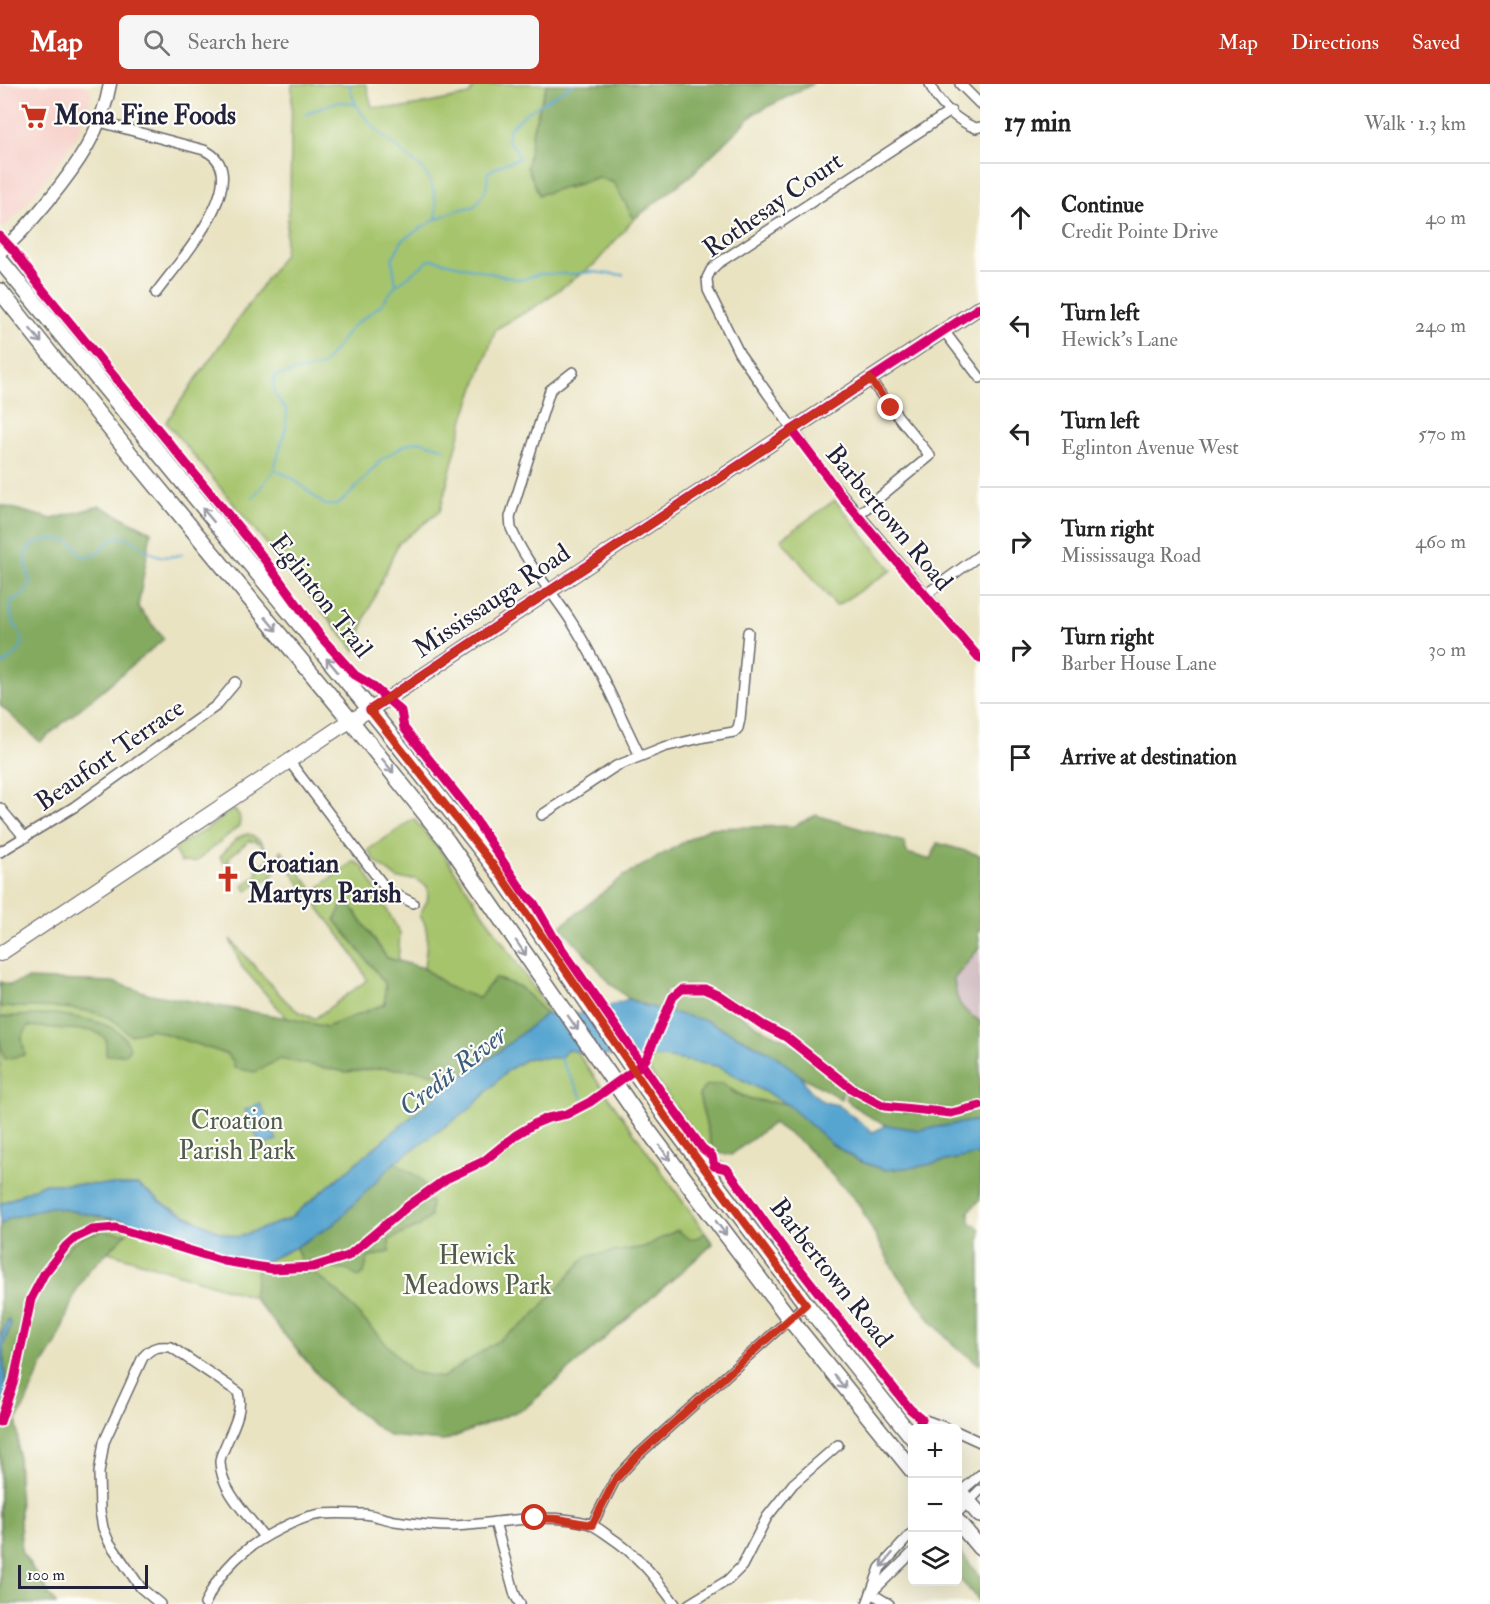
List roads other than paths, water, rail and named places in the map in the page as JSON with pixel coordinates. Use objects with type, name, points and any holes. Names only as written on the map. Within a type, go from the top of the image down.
[{"type":"main road","points":[[0,260],[370,710],[497,870],[702,1167],[806,1304],[908,1432]]},
{"type":"main road","points":[[0,291],[123,446],[351,721],[447,841],[644,1125],[789,1318],[908,1465]]},
{"type":"main road","name":"Mississauga Road","points":[[0,954],[289,761],[370,710],[792,429],[980,307]]},
{"type":"main road","points":[[962,1500],[980,1515]]},
{"type":"main road","points":[[962,1528],[980,1548]]},
{"type":"street","points":[[0,252],[29,223],[74,168],[100,122],[111,84]]},
{"type":"street","points":[[930,84],[933,93],[965,124],[980,127]]},
{"type":"street","points":[[960,84],[980,104]]},
{"type":"street","name":"Rothesay Court","points":[[792,429],[739,353],[708,290],[709,274],[717,264],[951,111]]},
{"type":"street","points":[[100,122],[204,150],[214,155],[222,165],[219,198],[215,209],[156,293]]},
{"type":"street","points":[[944,331],[980,378]]},
{"type":"street","points":[[573,372],[550,390],[510,517],[515,536],[597,665],[640,756]]},
{"type":"street","points":[[858,515],[930,456],[870,379]]},
{"type":"street","name":"Barbertown Road","points":[[792,429],[858,515],[980,659]]},
{"type":"street","points":[[925,595],[980,555]]},
{"type":"street","points":[[542,815],[616,766],[664,747],[734,732],[738,728],[748,632]]},
{"type":"street","name":"Beaufort Terrace","points":[[0,852],[74,807],[216,706],[236,682]]},
{"type":"street","points":[[289,761],[387,890],[412,903]]},
{"type":"street","points":[[0,808],[25,838]]},
{"type":"street","name":"Barbertown Road","points":[[702,1167],[718,1166],[727,1169],[794,1262],[910,1409],[922,1419],[936,1424]]},
{"type":"street","points":[[592,1525],[615,1480],[638,1455],[806,1304]]},
{"type":"street","points":[[160,1604],[141,1588],[109,1542],[103,1528],[100,1511],[99,1473],[104,1442],[143,1357],[151,1348],[171,1347],[238,1392],[241,1402],[219,1460],[220,1467],[226,1486],[264,1537]]},
{"type":"street","points":[[962,1434],[980,1442]]},
{"type":"street","points":[[689,1604],[728,1580],[742,1566],[767,1517],[793,1484],[838,1445]]},
{"type":"street","points":[[962,1496],[980,1475]]},
{"type":"street","points":[[962,1497],[980,1490]]},
{"type":"street","points":[[205,1604],[226,1568],[243,1551],[292,1523],[321,1514],[367,1515],[432,1526],[535,1518],[558,1519],[592,1525],[643,1562],[675,1604]]},
{"type":"street","points":[[495,1522],[514,1595],[520,1604]]},
{"type":"street","points":[[867,1604],[880,1568],[908,1537]]},
{"type":"street","points":[[871,1593],[908,1557]]},
{"type":"street","points":[[871,1593],[889,1604]]},
{"type":"water","name":"Credit River","points":[[629,999],[645,1006],[707,1021],[773,1054],[801,1076],[810,1091],[824,1102],[838,1105],[873,1132],[887,1125],[919,1130],[980,1120],[980,1154],[921,1166],[885,1170],[859,1161],[833,1145],[787,1104],[717,1066],[664,1057],[625,1058],[567,1050],[560,1058],[528,1058],[508,1070],[471,1108],[395,1162],[334,1224],[296,1247],[262,1263],[220,1257],[125,1221],[50,1207],[10,1218],[0,1225],[0,1204],[43,1184],[138,1185],[167,1206],[220,1232],[237,1237],[289,1219],[454,1081],[492,1057],[546,1014],[587,1013]]},
{"type":"water","points":[[260,1103],[277,1140],[261,1146],[245,1110]]},
{"type":"water","points":[[8,1319],[11,1324],[3,1346],[6,1395],[0,1410],[0,1340]]},
{"type":"waterway","points":[[350,84],[356,105],[371,124],[426,174],[435,195],[436,218]]},
{"type":"waterway","points":[[253,498],[274,470],[286,427],[287,410],[275,395],[275,376],[322,366],[352,327],[381,305],[396,285],[392,259],[403,239],[436,219],[457,210],[475,206],[486,190],[488,172],[519,159],[516,149],[507,140],[509,129],[525,114],[573,84]]},
{"type":"waterway","points":[[305,115],[336,103],[355,105]]},
{"type":"waterway","points":[[398,284],[431,259],[520,280],[540,274],[591,272],[623,275]]},
{"type":"waterway","points":[[275,470],[291,477],[325,505],[337,505],[382,459],[405,445],[419,441],[445,449]]},
{"type":"waterway","points":[[0,666],[21,648],[23,641],[13,622],[11,601],[24,594],[30,584],[25,557],[27,550],[36,543],[63,540],[72,543],[81,555],[88,557],[93,556],[110,540],[121,536],[160,556],[171,557],[183,554]]},
{"type":"waterway","points":[[559,1057],[583,1099]]},
{"type":"place","name":"Mona Fine Foods","points":[[34,116]]},
{"type":"place","name":"Croatian Martyrs Parish","points":[[228,879]]},
{"type":"park label","name":"Croation Parish Park","points":[[237,1136]]},
{"type":"park label","name":"Hewick Meadows Park","points":[[477,1271]]}]
